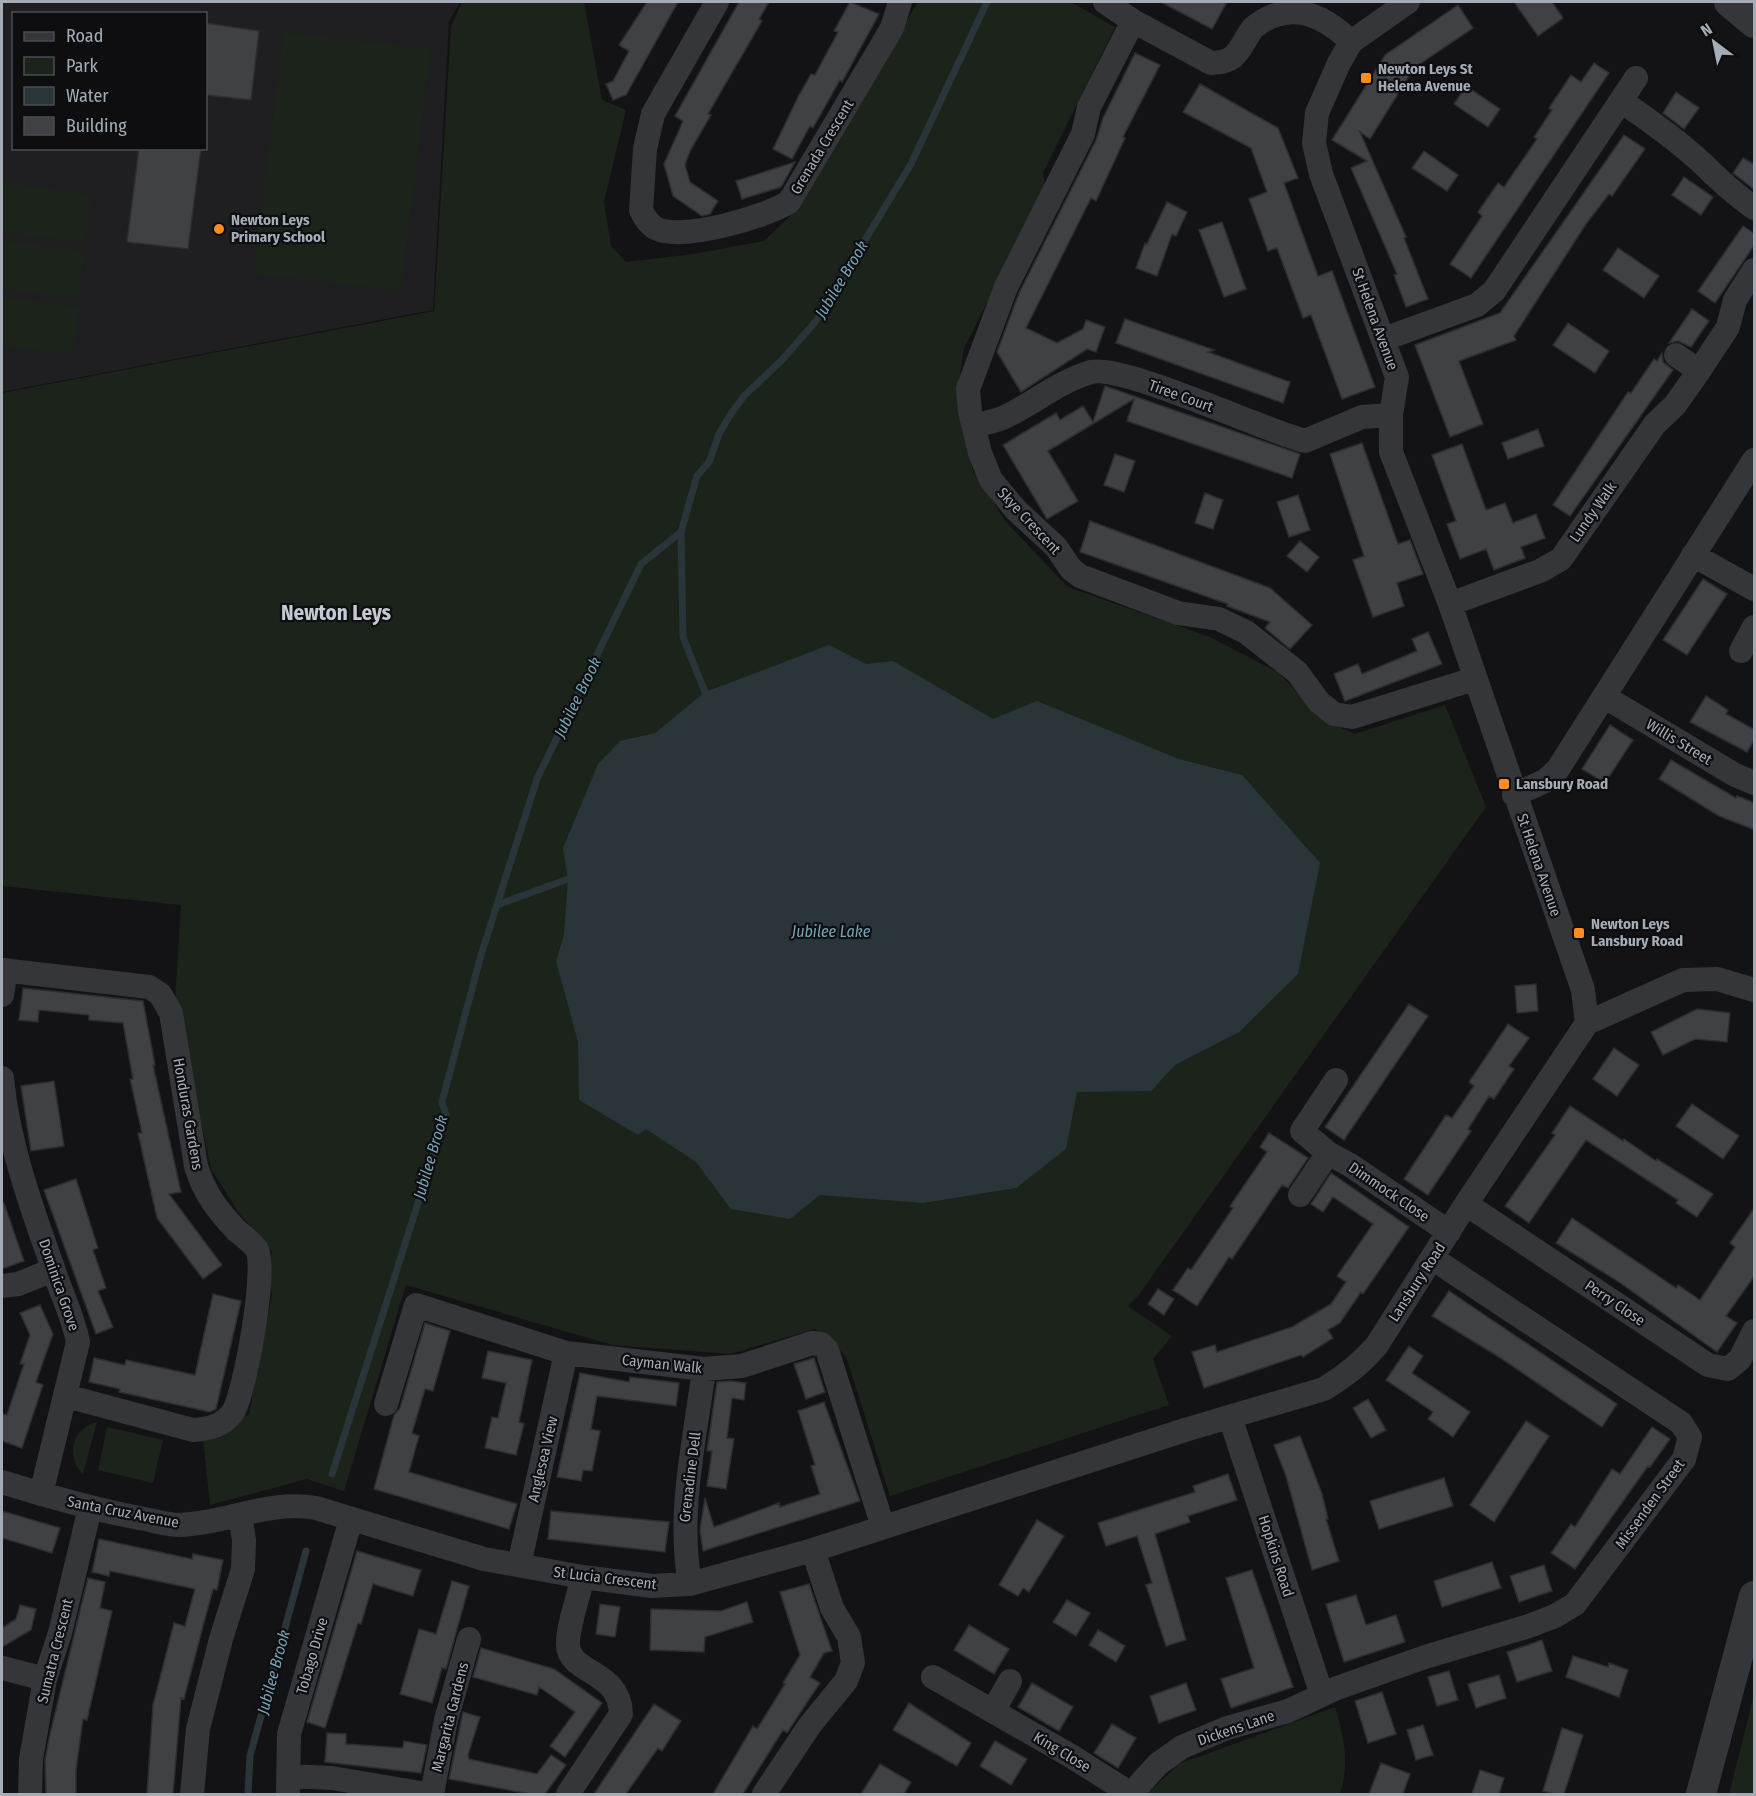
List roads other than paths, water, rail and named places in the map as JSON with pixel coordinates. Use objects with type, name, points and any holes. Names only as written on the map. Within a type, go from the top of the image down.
[{"type":"street","name":"Grenada Crescent","points":[[717,2],[653,114],[645,149],[641,210],[644,218],[656,228],[679,231],[713,228],[778,209],[789,202],[892,28],[900,2]]},
{"type":"street","points":[[1106,2],[1133,21],[1210,63],[1224,62],[1238,54],[1252,29],[1266,12],[1283,4],[1301,4],[1324,16],[1351,42],[1408,2]]},
{"type":"street","points":[[1729,2],[1755,23]]},
{"type":"street","name":"Skye Crescent","points":[[1133,21],[1089,107],[1083,134],[1006,287],[968,389],[980,453],[991,480],[1016,510],[1056,547],[1071,569],[1080,576],[1178,613],[1219,619],[1246,632],[1297,672],[1319,702],[1334,714],[1352,717],[1474,679]]},
{"type":"street","name":"St Helena Avenue","points":[[1351,42],[1317,113],[1314,143],[1321,174],[1397,377],[1391,415],[1391,452],[1450,604],[1583,990],[1587,1023]]},
{"type":"street","points":[[1384,339],[1477,305],[1494,291],[1636,78]]},
{"type":"street","points":[[1621,101],[1702,163],[1723,186],[1755,208]]},
{"type":"street","name":"Lundy Walk","points":[[1450,604],[1540,571],[1561,559],[1655,424],[1675,405],[1699,371],[1728,327],[1735,300],[1755,270]]},
{"type":"street","points":[[1676,355],[1699,371]]},
{"type":"street","name":"Tiree Court","points":[[974,426],[1004,418],[1065,383],[1093,372],[1110,372],[1161,388],[1305,441],[1362,417],[1391,415]]},
{"type":"street","points":[[1514,795],[1545,781],[1558,769],[1755,460]]},
{"type":"street","points":[[1694,555],[1755,589]]},
{"type":"street","points":[[1741,651],[1755,627]]},
{"type":"street","name":"Willis Street","points":[[1605,697],[1735,775],[1755,783]]},
{"type":"street","points":[[2,995],[4,970]]},
{"type":"street","name":"Honduras Gardens","points":[[4,970],[149,987],[160,993],[171,1013],[196,1166],[203,1188],[220,1213],[257,1251],[261,1282],[240,1397],[225,1421],[209,1429],[193,1430],[66,1396]]},
{"type":"street","points":[[1587,1023],[1683,980],[1717,979],[1755,990]]},
{"type":"street","name":"Lansbury Road","points":[[996,1492],[1324,1389],[1360,1365],[1377,1345],[1466,1204],[1587,1023]]},
{"type":"street","name":"Dominica Grove","points":[[2,1078],[3,1115],[53,1270],[74,1322],[78,1342],[40,1494]]},
{"type":"street","name":"Dimmock Close","points":[[1336,1080],[1302,1131],[1328,1153],[1350,1165],[1449,1232]]},
{"type":"street","points":[[1300,1195],[1328,1153]]},
{"type":"street","name":"Perry Close","points":[[1466,1204],[1708,1365],[1728,1368],[1740,1359],[1755,1331]]},
{"type":"street","name":"Missenden Street","points":[[1322,1695],[1425,1657],[1529,1626],[1555,1616],[1575,1604],[1684,1459],[1690,1437],[1681,1423],[1432,1258]]},
{"type":"street","points":[[2,1286],[18,1284],[53,1270]]},
{"type":"street","name":"Cayman Walk","points":[[386,1404],[416,1305],[566,1353],[704,1369],[742,1366],[812,1343],[821,1344],[827,1350],[883,1527]]},
{"type":"street","name":"Anglesea View","points":[[519,1565],[566,1353]]},
{"type":"street","name":"Grenadine Dell","points":[[690,1584],[685,1556],[684,1518],[704,1369]]},
{"type":"street","name":"Hopkins Road","points":[[1230,1417],[1322,1695]]},
{"type":"street","name":"Santa Cruz Avenue","points":[[2,1482],[90,1509],[178,1525],[240,1515],[282,1504],[316,1508]]},
{"type":"street","name":"St Lucia Crescent","points":[[316,1508],[484,1559],[583,1577],[652,1586],[690,1584],[813,1550],[996,1492]]},
{"type":"street","name":"Sumatra Crescent","points":[[30,1794],[31,1759],[45,1679],[60,1633],[90,1509]]},
{"type":"street","points":[[192,1794],[198,1729],[243,1569],[244,1540],[240,1515]]},
{"type":"street","name":"Tobago Drive","points":[[289,1785],[289,1734],[351,1519]]},
{"type":"street","points":[[764,1794],[810,1725],[846,1681],[853,1663],[849,1636],[832,1608],[813,1550]]},
{"type":"street","points":[[568,1794],[621,1714],[621,1698],[612,1686],[574,1658],[568,1646],[583,1577]]},
{"type":"street","points":[[1701,1794],[1755,1596]]},
{"type":"street","name":"Margarita Gardens","points":[[432,1794],[446,1720],[470,1639]]},
{"type":"street","points":[[2,1668],[45,1679]]},
{"type":"street","name":"King Close","points":[[933,1677],[1131,1794]]},
{"type":"street","points":[[993,1711],[1010,1681]]},
{"type":"street","name":"Dickens Lane","points":[[1131,1794],[1158,1764],[1182,1748],[1227,1728],[1288,1711],[1322,1695]]},
{"type":"street","points":[[289,1785],[332,1778],[426,1794]]},
{"type":"water","name":"Jubilee Lake","points":[[829,645],[866,664],[893,661],[993,719],[1037,701],[1179,759],[1242,775],[1320,863],[1298,974],[1239,1032],[1175,1065],[1151,1091],[1077,1092],[1066,1149],[1016,1188],[923,1203],[820,1195],[790,1219],[731,1209],[696,1162],[646,1129],[638,1135],[579,1100],[578,1042],[556,961],[564,935],[568,879],[563,848],[598,764],[620,741],[655,733],[705,692]]},
{"type":"waterway","name":"Jubilee Brook","points":[[332,1474],[446,1115],[442,1102],[481,955],[537,779],[641,564],[681,532],[697,476],[709,462],[719,434],[730,415],[744,396],[782,360],[816,321],[911,164],[987,2]]},
{"type":"waterway","points":[[681,532],[683,637],[705,692]]},
{"type":"waterway","points":[[497,905],[568,879]]},
{"type":"waterway","name":"Jubilee Brook","points":[[248,1794],[250,1756],[306,1551]]},
{"type":"place","name":"Newton Leys St Helena Avenue","points":[[1366,78]]},
{"type":"place","name":"Newton Leys Primary School","points":[[219,229]]},
{"type":"place","name":"Lansbury Road","points":[[1504,784]]},
{"type":"place","name":"Newton Leys Lansbury Road","points":[[1579,933]]},
{"type":"district","name":"Newton Leys","points":[[336,613]]}]
